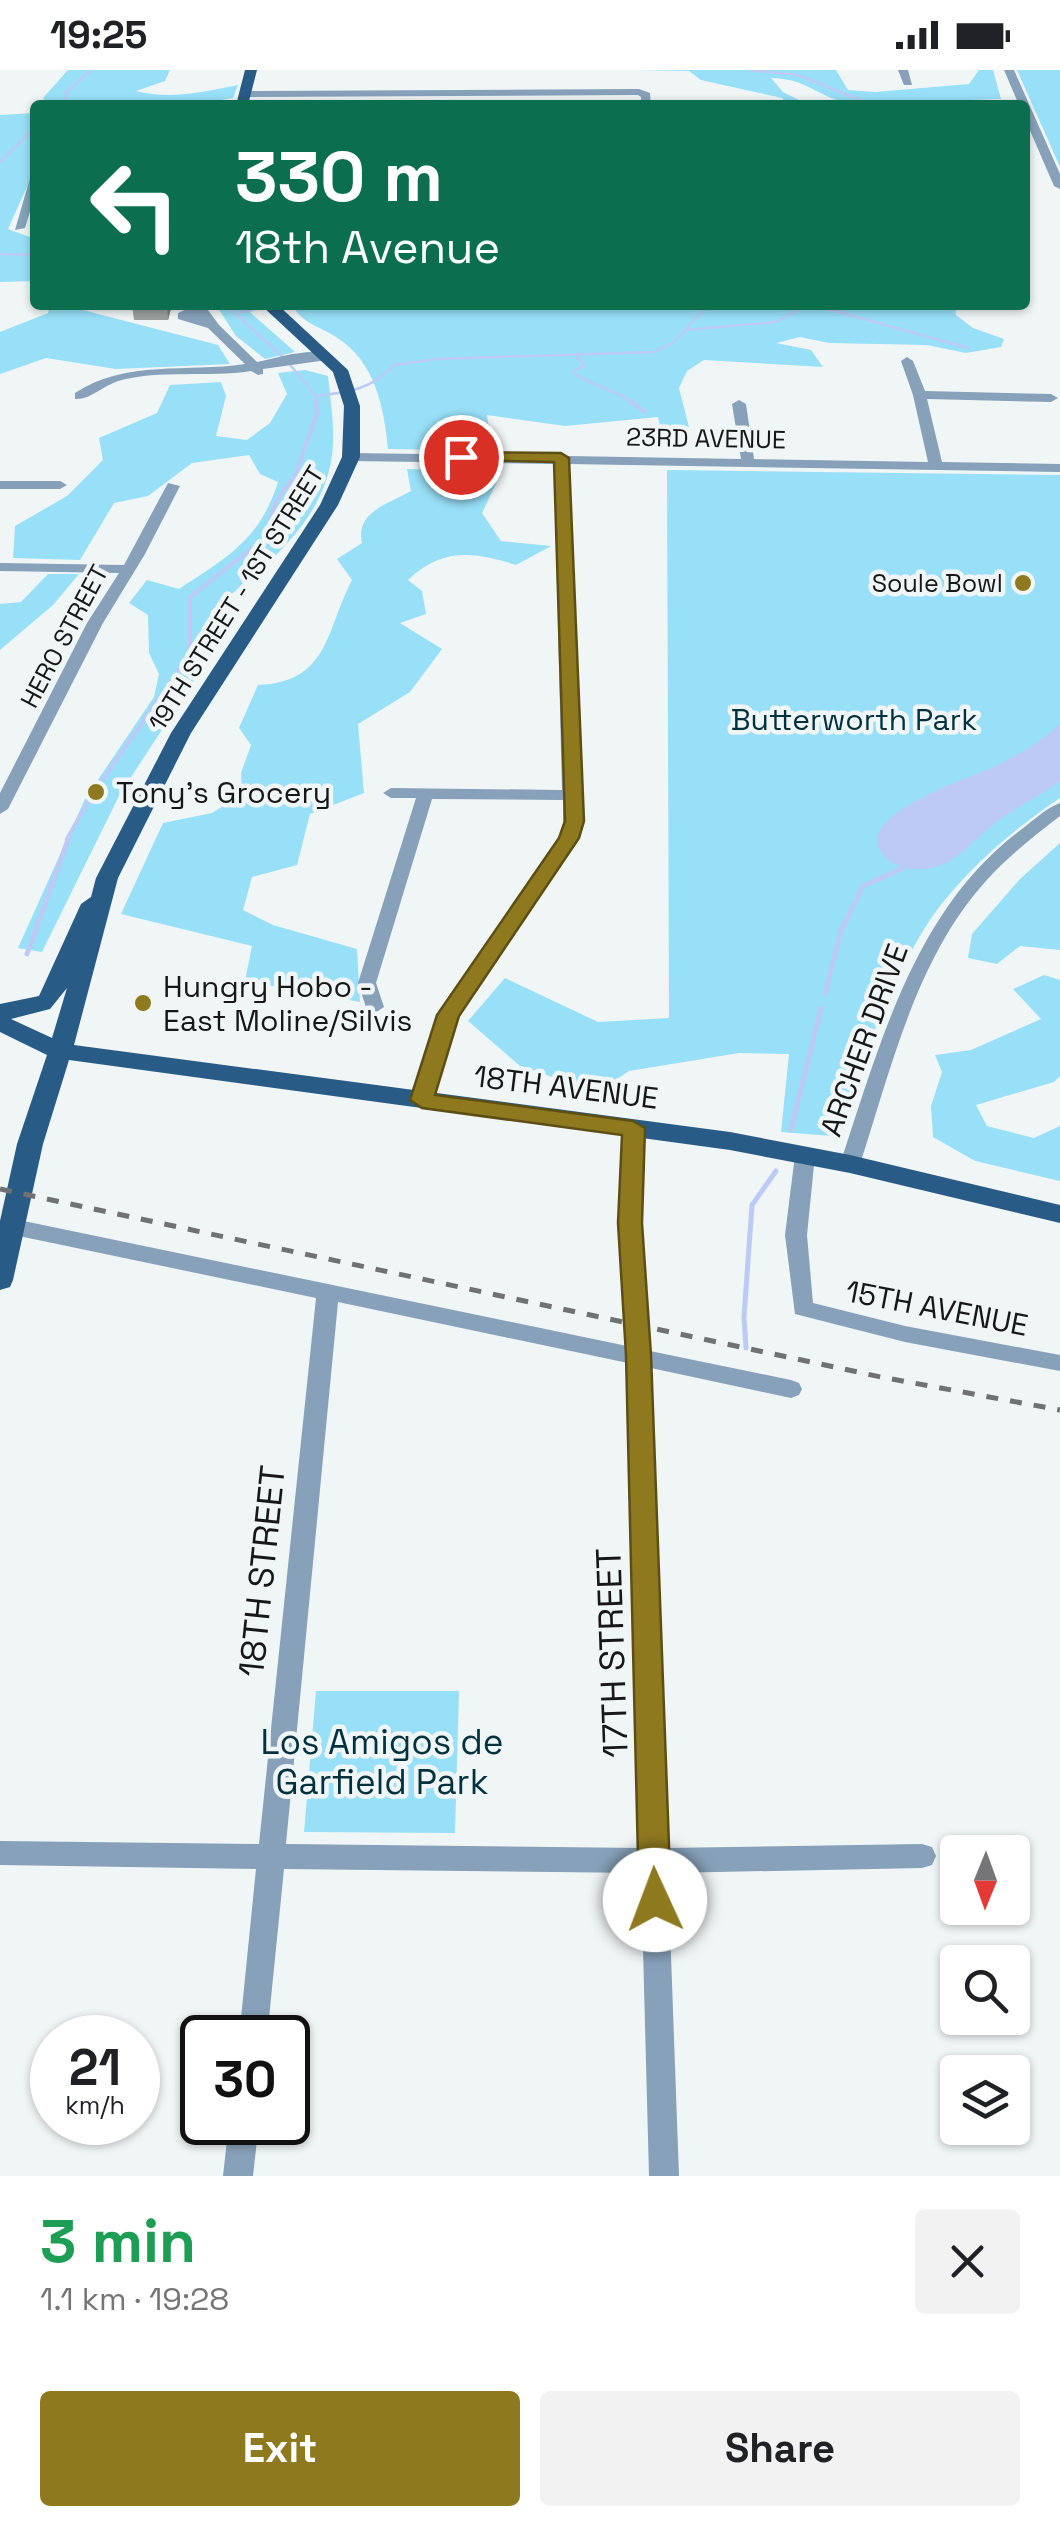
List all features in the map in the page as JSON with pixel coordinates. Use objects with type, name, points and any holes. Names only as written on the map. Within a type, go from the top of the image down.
[{"type":"main road","points":[[243,100],[251,70]]},
{"type":"main road","name":"19TH STREET - 1ST STREET","points":[[0,1280],[30,1144],[72,1015],[106,878],[181,733],[329,505],[351,456],[352,406],[340,370],[275,310]]},
{"type":"main road","points":[[0,1012],[39,1006],[53,996],[75,935],[106,878]]},
{"type":"main road","name":"18TH AVENUE","points":[[0,1023],[58,1051],[633,1128],[805,1155],[1060,1214]]},
{"type":"street","points":[[904,70],[908,82]]},
{"type":"street","points":[[1009,70],[1022,100]]},
{"type":"street","points":[[243,100],[643,92],[645,100]]},
{"type":"street","points":[[1030,117],[1060,186]]},
{"type":"street","points":[[19,228],[30,194]]},
{"type":"street","points":[[208,324],[239,348],[256,368]]},
{"type":"street","points":[[256,368],[229,376],[152,377],[80,396],[135,374],[170,370],[217,372],[327,356]]},
{"type":"street","points":[[906,361],[920,396],[936,465]]},
{"type":"street","points":[[920,396],[1050,398]]},
{"type":"street","points":[[739,404],[748,462]]},
{"type":"street","name":"23RD AVENUE","points":[[351,456],[1060,468]]},
{"type":"street","points":[[422,1100],[448,1015],[569,838],[574,821],[561,458]]},
{"type":"street","points":[[0,484],[60,485]]},
{"type":"street","name":"HERO STREET","points":[[0,809],[96,623],[173,486]]},
{"type":"street","points":[[0,567],[129,569]]},
{"type":"street","points":[[391,793],[574,795]]},
{"type":"street","points":[[375,1008],[367,983],[425,795]]},
{"type":"street","name":"ARCHER DRIVE","points":[[850,1164],[907,996],[932,941],[984,872],[1060,808]]},
{"type":"street","name":"17TH STREET","points":[[633,1128],[630,1223],[638,1355],[664,2176]]},
{"type":"street","name":"15TH AVENUE","points":[[805,1155],[796,1234],[803,1308],[905,1334],[1060,1363]]},
{"type":"street","points":[[14,1226],[791,1389]]},
{"type":"street","name":"18TH STREET","points":[[255,2015],[328,1290]]},
{"type":"street","points":[[0,1853],[654,1861],[922,1856]]},
{"type":"street","points":[[238,2176],[241,2145]]},
{"type":"green space","points":[[68,70],[170,70],[165,81],[136,91],[162,95],[238,85],[233,98],[221,100],[43,98]]},
{"type":"green space","points":[[639,70],[836,70],[848,90],[875,92],[969,84],[979,70],[993,70],[1001,99],[837,100],[807,86],[771,78],[783,92],[799,100],[783,100],[701,80],[689,71]]},
{"type":"green space","points":[[1017,70],[1060,70],[1060,167]]},
{"type":"green space","points":[[30,113],[30,180],[8,229],[30,237],[30,281],[0,282],[0,115]]},
{"type":"green space","points":[[83,310],[218,345],[230,364],[116,369],[46,358],[0,374],[0,332],[48,313]]},
{"type":"green space","points":[[219,310],[248,310],[295,352],[265,359],[236,336]]},
{"type":"green space","points":[[956,310],[956,315],[973,328],[1004,339],[1001,347],[966,353],[927,345],[829,343],[800,337],[776,343],[811,350],[823,367],[704,360],[687,371],[679,388],[689,427],[662,434],[658,417],[565,426],[487,415],[492,451],[388,449],[384,417],[369,372],[349,347],[297,312]]},
{"type":"green space","points":[[305,370],[328,376],[333,419],[331,462],[314,508],[284,546],[211,611],[207,661],[120,794],[42,952],[18,948],[85,799],[154,697],[159,674],[149,653],[148,615],[129,603],[147,580],[179,589],[226,557],[262,519],[278,482],[260,474],[249,455],[192,463],[148,496],[114,503],[80,560],[13,558],[15,526],[67,496],[103,460],[99,438],[157,413],[170,385],[221,382],[226,396],[216,436],[247,440],[270,423],[287,394],[278,373]]},
{"type":"green space","points":[[407,469],[502,471],[482,513],[501,541],[551,546],[516,565],[472,555],[445,558],[408,580],[422,591],[426,614],[400,623],[442,649],[410,692],[358,724],[364,793],[310,814],[297,865],[252,877],[243,910],[273,925],[357,949],[360,1002],[245,981],[252,946],[121,914],[163,823],[212,813],[242,794],[241,773],[251,745],[239,728],[258,685],[299,675],[322,651],[352,580],[337,559],[362,543],[361,532],[368,516],[411,491]]},
{"type":"green space","name":"Butterworth Park","points":[[667,470],[1060,475],[1060,798],[981,861],[924,929],[894,986],[832,1136],[781,1132],[789,1054],[739,1053],[629,1071],[597,1092],[520,1066],[468,1021],[505,978],[598,1022],[669,1018]]},
{"type":"green space","points":[[48,574],[79,574],[53,605],[0,650],[0,604],[21,602]]},
{"type":"green space","points":[[1060,843],[1060,950],[1020,946],[997,964],[968,958],[972,934],[1020,879]]},
{"type":"green space","points":[[1044,975],[1060,980],[1060,1076],[1054,1082],[976,1105],[987,1126],[1034,1138],[1060,1126],[1060,1181],[975,1161],[933,1137],[931,1106],[942,1072],[935,1055],[971,1050],[1041,1019],[1013,989]]},
{"type":"green space","name":"Los Amigos de Garfield Park","points":[[316,1691],[459,1691],[455,1833],[304,1832]]},
{"type":"shaded area","points":[[1060,724],[1060,782],[937,867],[908,868],[884,856],[878,841],[883,826],[898,812],[941,788],[1013,757]]},
{"type":"waterway","points":[[65,100],[66,92],[92,70]]},
{"type":"waterway","points":[[751,70],[798,75],[860,100]]},
{"type":"waterway","points":[[0,162],[30,132]]},
{"type":"waterway","points":[[0,254],[30,255]]},
{"type":"waterway","points":[[231,310],[286,360],[316,396]]},
{"type":"waterway","points":[[239,313],[252,310]]},
{"type":"waterway","points":[[316,396],[368,385],[394,365],[436,359],[654,352],[674,342],[703,310]]},
{"type":"waterway","points":[[687,330],[775,322],[798,310]]},
{"type":"waterway","points":[[832,310],[968,348]]},
{"type":"waterway","points":[[577,357],[585,365],[573,372],[631,401]]},
{"type":"waterway","points":[[67,839],[92,795],[190,654],[190,597],[264,539],[276,501],[295,476],[317,413],[316,400]]},
{"type":"waterway","points":[[631,401],[645,412]]},
{"type":"waterway","points":[[27,954],[69,837]]},
{"type":"waterway","points":[[825,994],[841,931],[863,886],[903,868]]},
{"type":"waterway","points":[[791,1130],[821,1008]]},
{"type":"waterway","points":[[746,1348],[744,1317],[752,1205],[776,1171]]},
{"type":"railway","points":[[0,1189],[881,1377],[1060,1410]]},
{"type":"place","name":"Soule Bowl","points":[[1023,583]]},
{"type":"place","name":"Tony's Grocery","points":[[96,792]]},
{"type":"place","name":"Hungry Hobo - East Moline/Silvis","points":[[143,1003]]},
{"type":"route","points":[[461,457],[561,458],[574,821],[569,838],[448,1015],[422,1100],[633,1128],[630,1223],[638,1355],[655,1900]]}]
